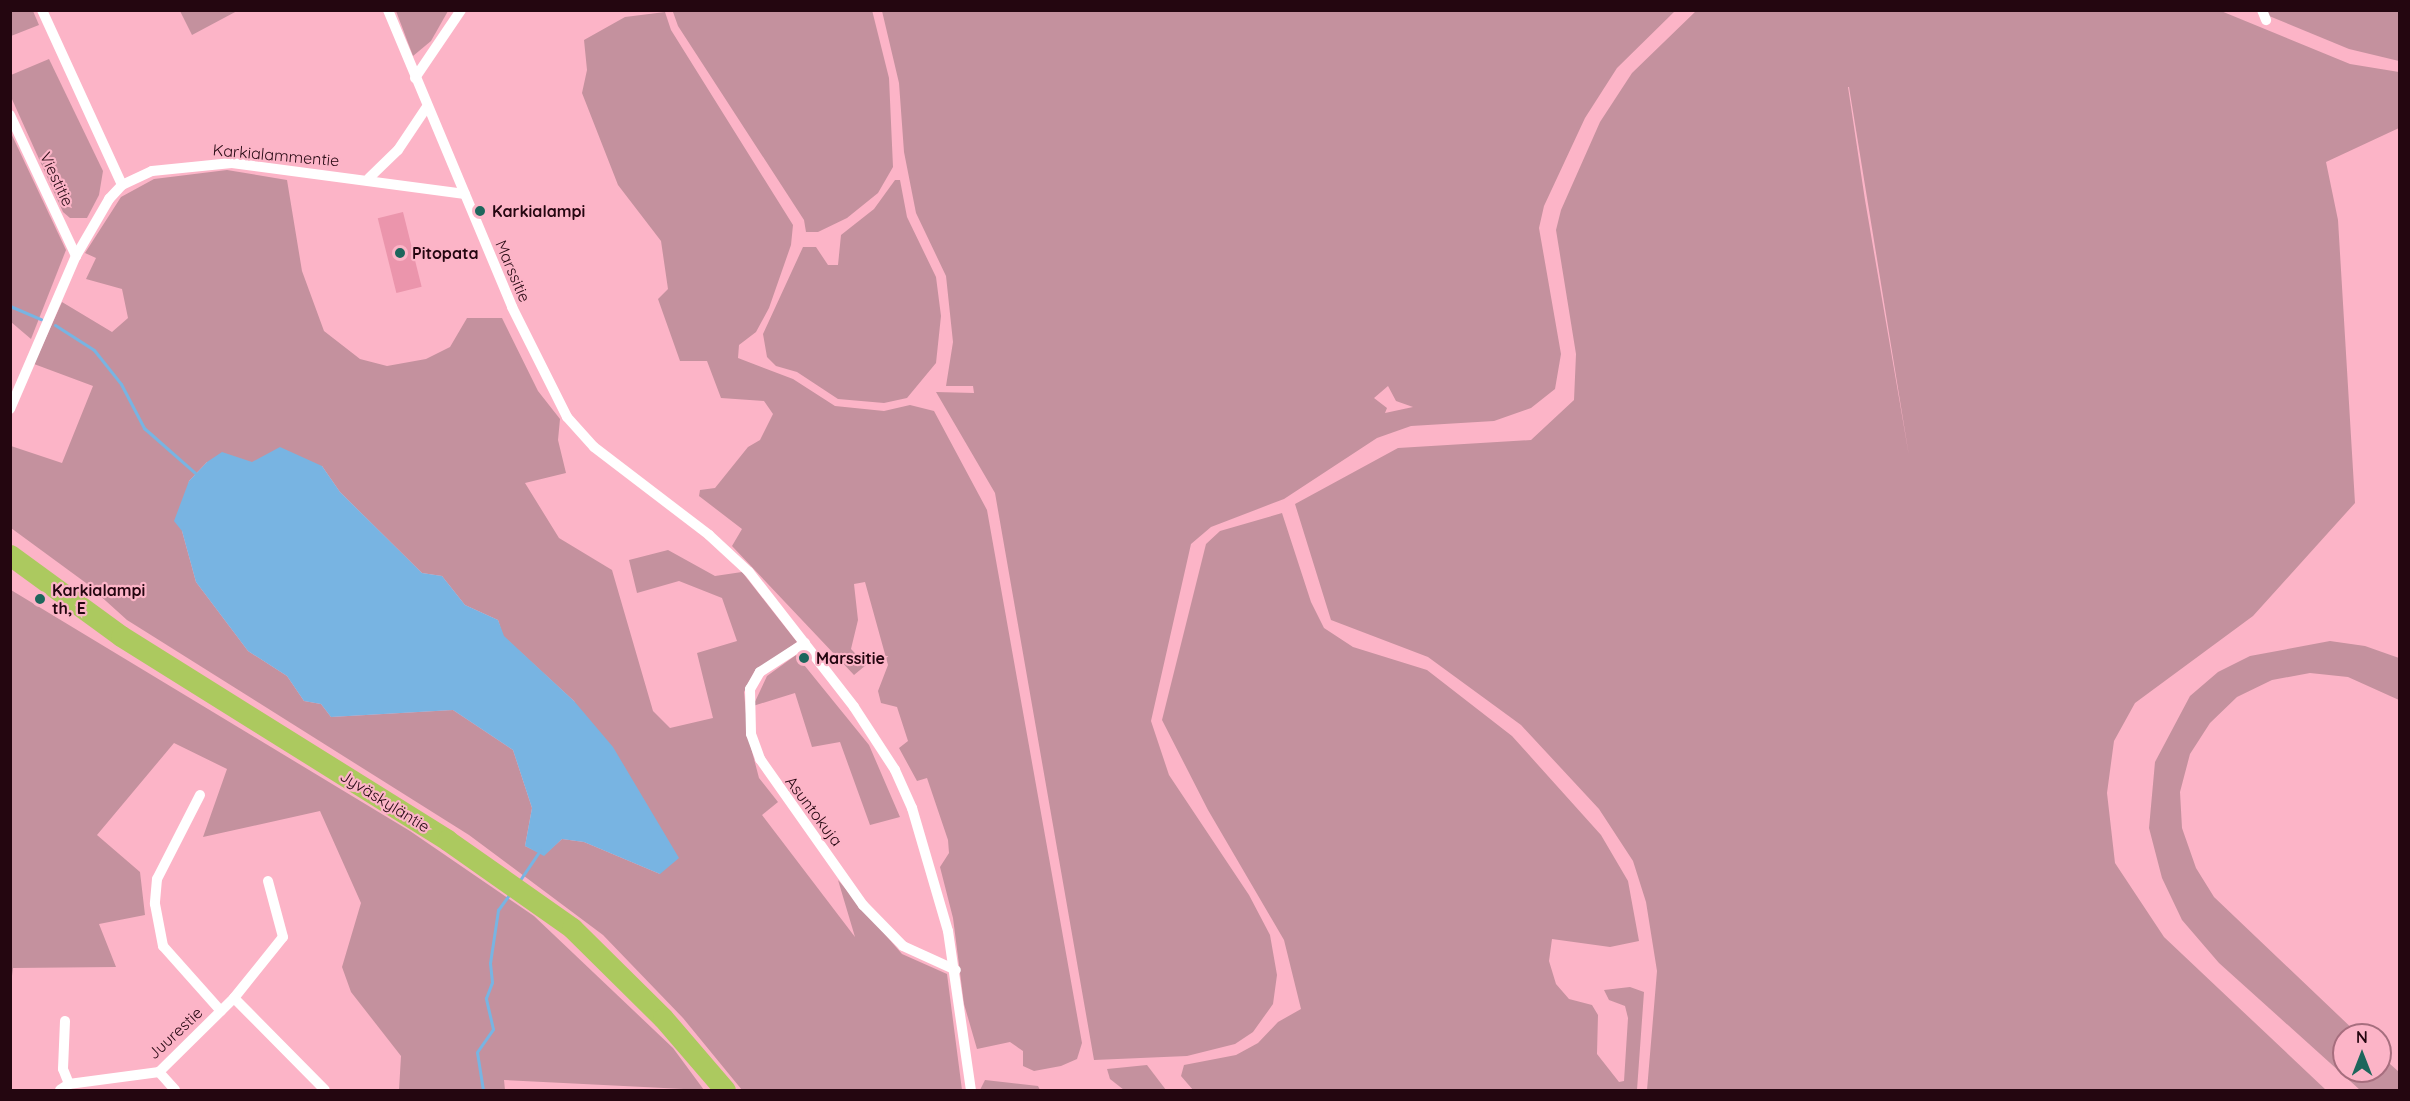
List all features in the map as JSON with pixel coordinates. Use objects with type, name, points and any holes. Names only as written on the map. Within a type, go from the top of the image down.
[{"type":"highway","name":"Jyväskyläntie","points":[[10,555],[121,636],[447,840],[572,928],[663,1018],[725,1090]]},
{"type":"street","points":[[42,10],[122,185]]},
{"type":"street","name":"Marssitie","points":[[388,10],[426,108],[546,382],[567,417],[594,447],[709,535],[749,572],[805,643],[895,770],[912,808],[956,970],[971,1090]]},
{"type":"street","points":[[415,78],[461,10]]},
{"type":"street","points":[[369,178],[398,150],[426,108]]},
{"type":"street","name":"Viestitie","points":[[10,115],[76,256]]},
{"type":"street","name":"Karkialammentie","points":[[10,409],[76,256],[109,199],[122,185],[152,171],[232,163],[369,178],[465,194]]},
{"type":"street","name":"Asuntokuja","points":[[805,643],[760,672],[750,689],[751,734],[760,759],[863,905],[903,946],[956,970]]},
{"type":"street","points":[[200,795],[157,879],[155,904],[163,946],[221,1011]]},
{"type":"street","name":"Juurestie","points":[[64,1087],[159,1072],[234,998],[283,938],[268,881]]},
{"type":"street","points":[[234,998],[324,1090]]},
{"type":"street","points":[[64,1087],[66,1021]]},
{"type":"street","points":[[159,1072],[175,1090]]},
{"type":"shaded area","points":[[11,10],[33,11],[39,25],[11,36]]},
{"type":"shaded area","points":[[872,10],[889,78],[893,167],[878,193],[847,218],[818,232],[806,232],[804,220],[678,26],[673,12]]},
{"type":"shaded area","points":[[180,11],[237,11],[192,35]]},
{"type":"shaded area","points":[[396,11],[448,11],[431,41],[413,56]]},
{"type":"shaded area","points":[[882,11],[1675,11],[1617,68],[1585,118],[1544,206],[1539,228],[1561,354],[1555,389],[1531,408],[1494,421],[1411,426],[1377,438],[1284,499],[1211,527],[1191,544],[1151,721],[1169,775],[1249,895],[1270,935],[1277,975],[1273,1004],[1253,1032],[1235,1044],[1187,1056],[1094,1060],[995,493],[936,392],[974,393],[973,386],[946,386],[953,342],[946,276],[916,213],[904,152],[899,83]],"holes":[[[1388,386],[1396,401],[1413,407],[1385,413],[1387,408],[1374,398]]]},
{"type":"shaded area","points":[[1696,11],[2221,11],[2350,64],[2399,72],[2399,128],[2326,162],[2338,220],[2355,503],[2253,616],[2135,703],[2114,741],[2107,793],[2115,863],[2164,937],[2326,1090],[1647,1090],[1657,971],[1646,902],[1633,861],[1599,809],[1521,725],[1428,657],[1331,620],[1295,504],[1398,448],[1531,440],[1574,400],[1576,354],[1556,230],[1561,210],[1600,122],[1632,73]],"holes":[[[1849,87],[1909,456],[1865,200]]]},
{"type":"shaded area","points":[[2257,11],[2399,11],[2399,61],[2349,49]]},
{"type":"shaded area","points":[[665,12],[671,30],[793,225],[791,245],[769,308],[756,332],[739,345],[738,358],[793,379],[835,406],[884,411],[910,405],[934,411],[987,510],[1082,1043],[1077,1059],[1061,1066],[1034,1071],[1023,1066],[1023,1051],[1010,1042],[977,1049],[964,1004],[953,918],[940,867],[949,853],[948,840],[927,778],[917,781],[899,748],[908,741],[897,707],[881,703],[878,691],[888,665],[865,582],[854,584],[858,620],[851,649],[866,665],[854,675],[732,546],[742,529],[699,496],[700,490],[715,488],[748,447],[760,440],[773,414],[764,401],[721,398],[707,361],[680,361],[658,299],[668,289],[661,241],[618,185],[582,93],[587,70],[584,40],[625,17]]},
{"type":"shaded area","points":[[49,59],[103,171],[99,195],[87,218],[70,218],[63,212],[11,97],[11,75]]},
{"type":"shaded area","points":[[10,131],[66,250],[31,339],[11,322]]},
{"type":"shaded area","points":[[227,170],[287,180],[302,271],[324,331],[360,359],[387,366],[426,359],[450,347],[467,318],[502,318],[538,391],[560,419],[558,440],[566,473],[525,483],[559,538],[612,570],[653,711],[670,728],[713,718],[697,653],[737,641],[722,598],[679,581],[637,593],[629,560],[668,550],[715,576],[742,572],[797,642],[754,672],[744,692],[748,736],[759,778],[778,802],[762,815],[855,937],[838,880],[902,954],[947,974],[962,1090],[742,1090],[683,1018],[603,935],[469,835],[127,620],[86,583],[11,528],[11,446],[62,463],[93,386],[34,364],[62,302],[112,332],[128,318],[122,289],[86,279],[96,258],[85,253],[121,197],[154,179]],"holes":[[[207,462],[322,466],[340,492],[422,573],[442,576],[465,605],[498,620],[503,636],[574,701],[660,874],[584,842],[562,839],[544,855],[525,846],[532,808],[513,750],[453,710],[331,717],[321,704],[304,701],[287,676],[248,651],[196,582],[182,531],[189,481]]]},
{"type":"shaded area","points":[[895,180],[900,180],[907,217],[936,277],[941,316],[936,363],[907,398],[884,403],[838,399],[797,372],[776,366],[767,357],[763,334],[803,247],[816,247],[828,265],[838,265],[841,235],[874,209]]},
{"type":"shaded area","points":[[1282,513],[1311,602],[1324,628],[1353,647],[1427,670],[1512,736],[1601,835],[1628,881],[1639,941],[1610,947],[1552,939],[1549,961],[1556,984],[1569,999],[1592,1005],[1598,1015],[1597,1054],[1619,1082],[1624,1081],[1628,1018],[1625,1006],[1609,1000],[1604,990],[1630,987],[1644,992],[1637,1090],[1193,1090],[1181,1076],[1184,1065],[1236,1055],[1258,1043],[1278,1022],[1301,1009],[1284,940],[1208,810],[1162,720],[1206,544],[1220,531]]},
{"type":"shaded area","points":[[11,590],[410,831],[534,916],[673,1048],[704,1090],[504,1080],[505,1090],[399,1090],[401,1056],[351,992],[342,967],[361,903],[320,811],[203,837],[227,769],[174,743],[97,835],[140,872],[145,915],[99,924],[116,967],[13,968],[11,984]]},
{"type":"shaded area","points":[[2330,641],[2365,646],[2399,658],[2399,700],[2348,677],[2310,673],[2272,680],[2237,697],[2210,723],[2190,754],[2180,792],[2182,828],[2196,868],[2214,897],[2346,1023],[2332,1023],[2332,1065],[2219,963],[2182,920],[2162,878],[2149,828],[2155,762],[2190,696],[2218,672],[2250,656]]},
{"type":"shaded area","points":[[796,655],[869,745],[900,817],[870,825],[840,742],[812,747],[795,693],[753,706],[767,676]]},
{"type":"shaded area","points":[[1147,1065],[1166,1090],[1124,1090],[1110,1079],[1107,1069]]},
{"type":"shaded area","points":[[2392,1066],[2399,1072],[2399,1090],[2360,1090],[2352,1083],[2392,1083]]},
{"type":"shaded area","points":[[985,1080],[1038,1086],[1040,1090],[980,1090]]},
{"type":"water","points":[[280,447],[322,466],[340,492],[422,573],[442,576],[465,605],[498,620],[504,636],[574,701],[613,747],[679,858],[660,874],[584,842],[562,839],[544,856],[525,846],[532,808],[513,750],[453,710],[331,717],[321,704],[304,701],[287,676],[248,651],[196,582],[182,531],[174,521],[189,481],[207,462],[222,452],[252,462]]},
{"type":"building","name":"Pitopata","points":[[403,212],[422,287],[396,293],[378,218]]},
{"type":"waterway","points":[[10,306],[41,319]]},
{"type":"waterway","points":[[55,325],[94,350],[121,384],[144,428],[195,473]]},
{"type":"waterway","points":[[520,880],[540,850]]},
{"type":"waterway","points":[[483,1090],[477,1052],[493,1029],[486,998],[492,982],[490,963],[498,910],[509,895]]},
{"type":"place","name":"Karkialampi","points":[[480,211]]},
{"type":"place","name":"Pitopata","points":[[400,253]]},
{"type":"place","name":"Karkialampi th, E","points":[[40,599]]},
{"type":"place","name":"Marssitie","points":[[804,658]]}]
